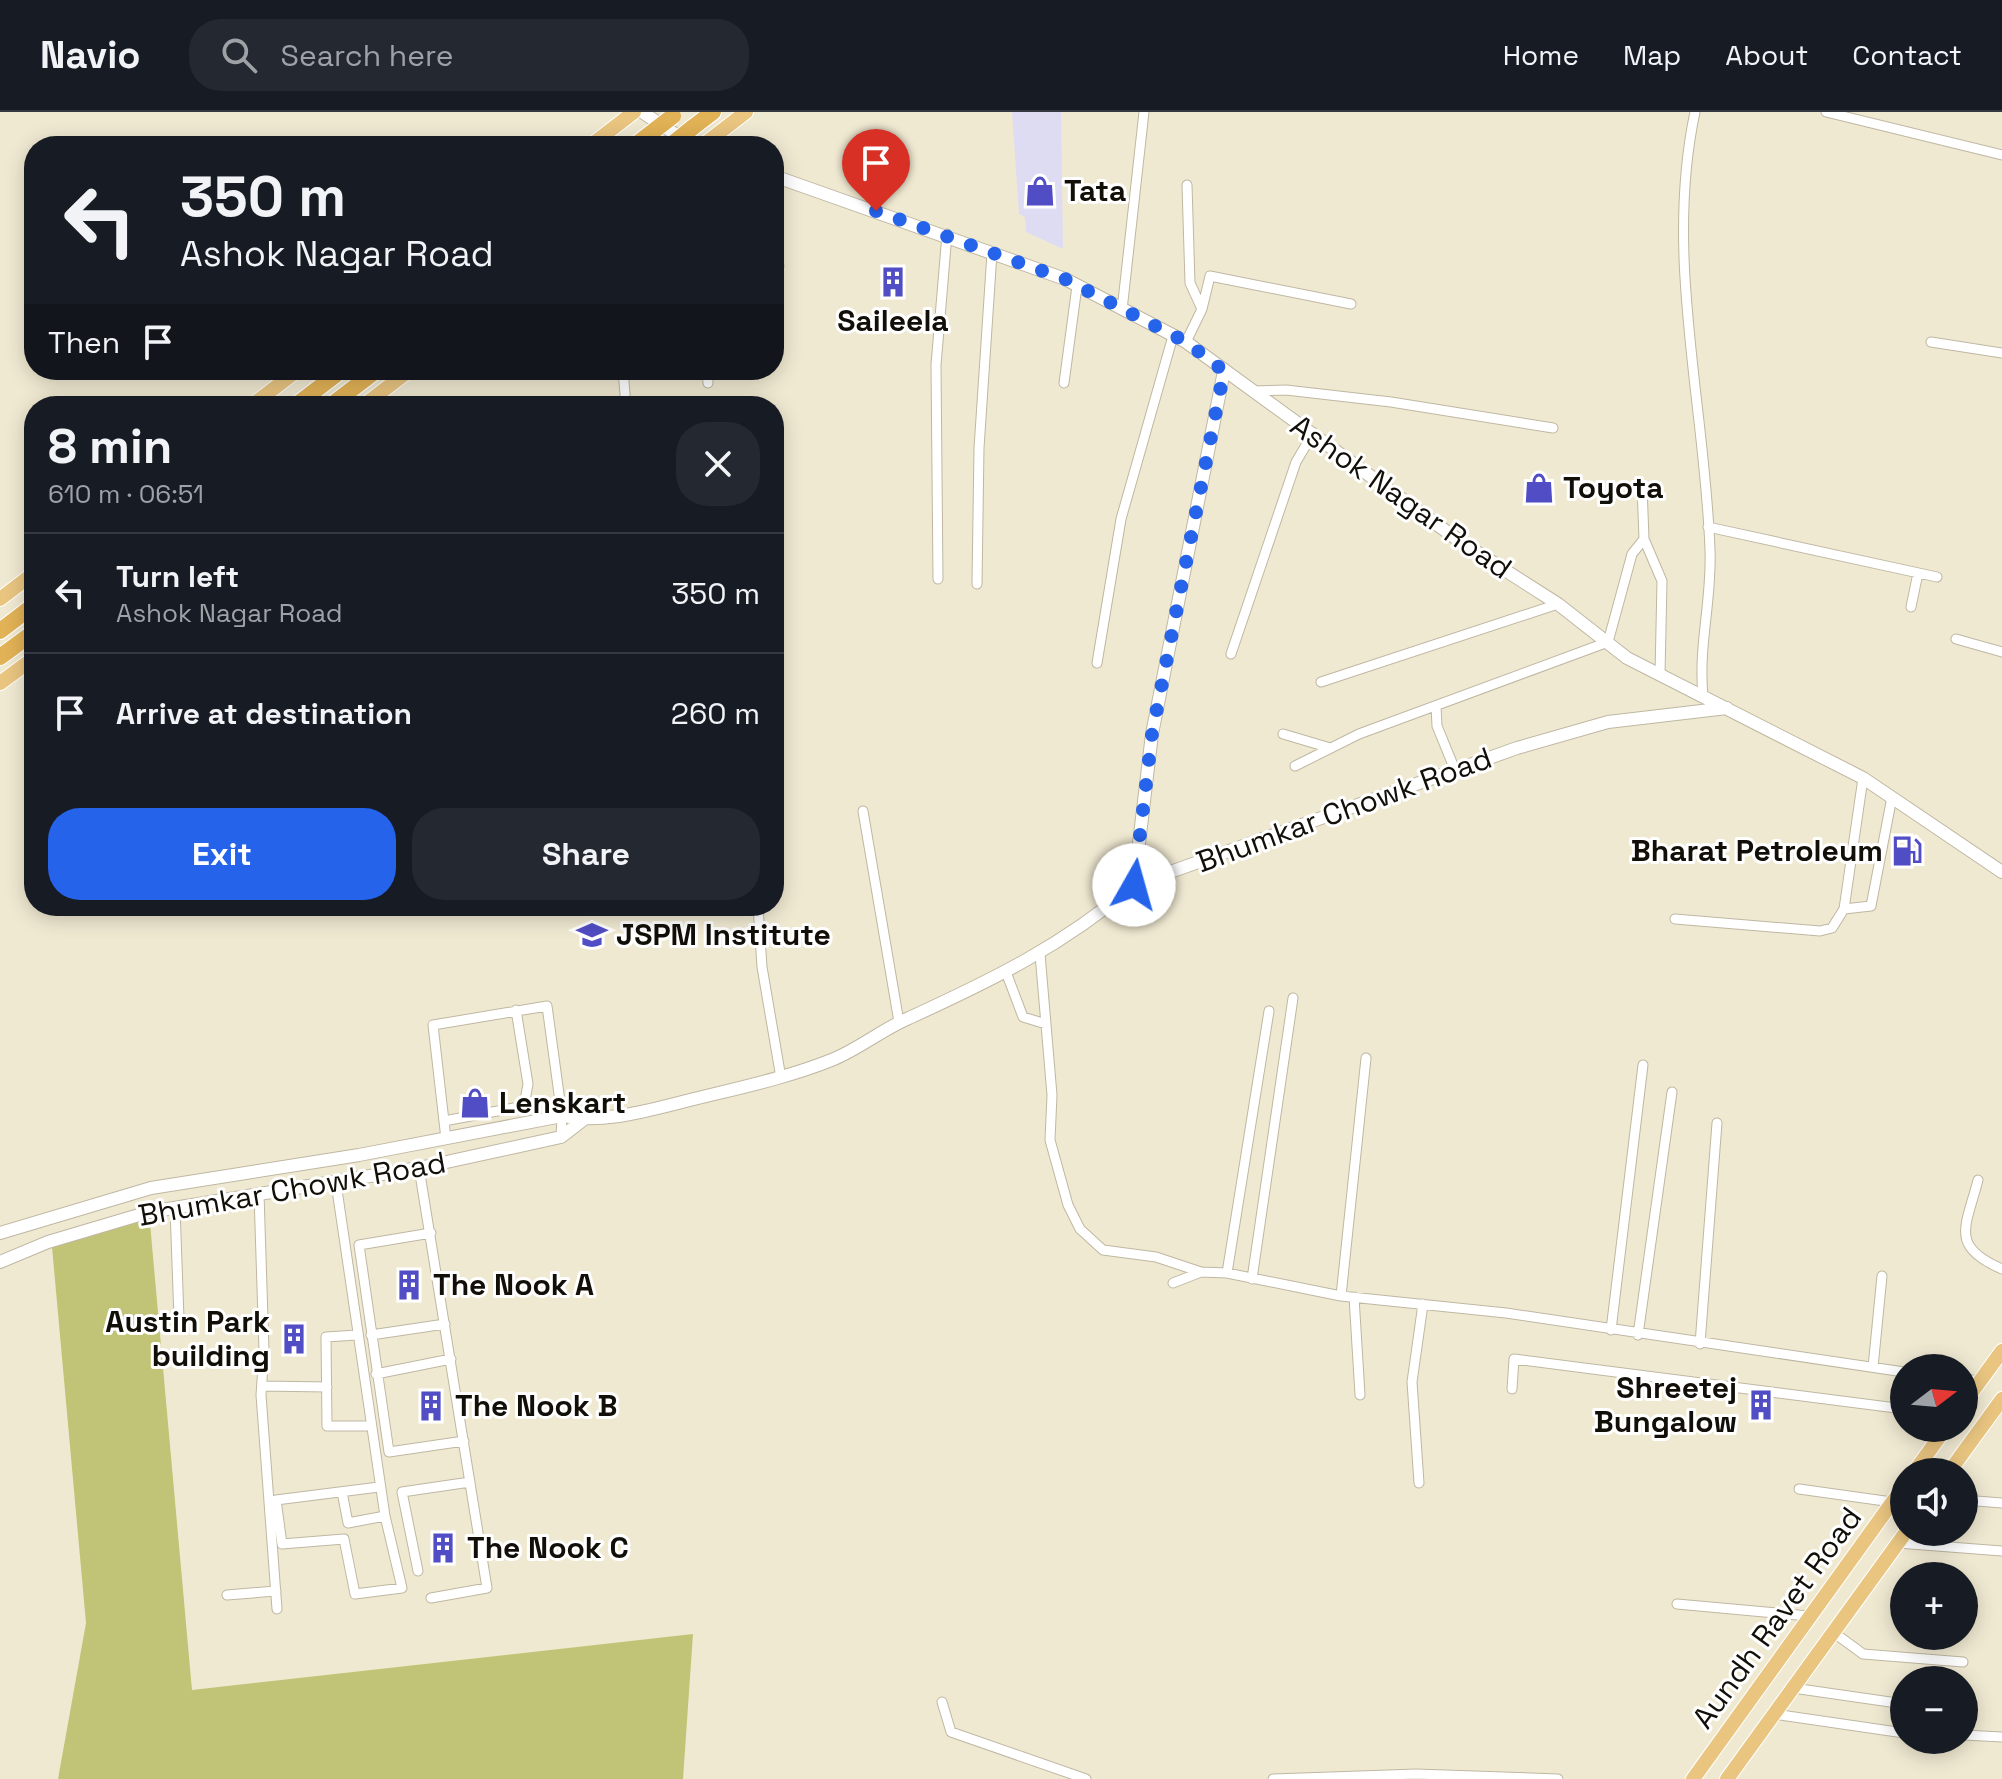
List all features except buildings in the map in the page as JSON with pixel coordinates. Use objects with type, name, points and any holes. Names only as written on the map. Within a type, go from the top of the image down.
[{"type":"highway","points":[[682,136],[713,112]]},
{"type":"highway","points":[[647,136],[676,114]]},
{"type":"highway","points":[[308,396],[329,380]]},
{"type":"highway","points":[[343,396],[364,380]]},
{"type":"highway","points":[[0,631],[24,613]]},
{"type":"highway","points":[[0,657],[24,639]]},
{"type":"main road","points":[[603,136],[634,112]]},
{"type":"main road","points":[[715,136],[746,112]]},
{"type":"main road","points":[[264,396],[285,380]]},
{"type":"main road","points":[[376,396],[397,380]]},
{"type":"main road","points":[[0,599],[24,581]]},
{"type":"main road","points":[[0,683],[24,665]]},
{"type":"main road","points":[[1978,1384],[2002,1351]]},
{"type":"main road","points":[[1959,1458],[2002,1399]]},
{"type":"main road","name":"Aundh Ravet Road","points":[[1693,1779],[1890,1505]]},
{"type":"main road","name":"Aundh Ravet Road","points":[[1727,1779],[1895,1546]]},
{"type":"street","points":[[642,112],[678,136]]},
{"type":"street","points":[[1122,310],[1144,112]]},
{"type":"street","points":[[1695,112],[1688,143],[1685,279],[1708,527],[1707,605],[1699,657],[1703,696]]},
{"type":"street","points":[[1826,112],[2002,155]]},
{"type":"street","name":"Ashok Nagar Road","points":[[784,179],[947,234],[1077,286],[1186,342],[1461,542],[1558,604],[1627,658],[1863,778],[2002,872]]},
{"type":"street","points":[[1187,185],[1190,283],[1202,309]]},
{"type":"street","points":[[938,579],[936,365],[947,234]]},
{"type":"street","points":[[977,584],[979,448],[992,253]]},
{"type":"street","points":[[1186,342],[1202,309],[1210,276],[1351,304]]},
{"type":"street","points":[[1064,383],[1077,286]]},
{"type":"street","points":[[1097,663],[1121,519],[1173,336]]},
{"type":"street","points":[[1931,342],[2002,353]]},
{"type":"street","points":[[1134,885],[1152,734],[1224,371]]},
{"type":"street","points":[[1252,391],[1286,390],[1391,402],[1553,428]]},
{"type":"street","points":[[1231,654],[1296,462],[1312,435]]},
{"type":"street","points":[[1642,486],[1644,539],[1662,581],[1660,674]]},
{"type":"street","points":[[1708,527],[1937,577]]},
{"type":"street","points":[[1295,766],[1327,747],[1608,642],[1632,554],[1644,539]]},
{"type":"street","points":[[1911,607],[1918,573]]},
{"type":"street","points":[[1321,682],[1558,604]]},
{"type":"street","points":[[1956,639],[2002,652]]},
{"type":"street","points":[[1436,706],[1437,726],[1455,770]]},
{"type":"street","name":"Bhumkar Chowk Road","points":[[0,1233],[151,1188],[333,1159],[562,1116],[583,1120],[618,1117],[781,1078],[838,1058],[899,1022],[1040,954],[1084,927],[1134,885],[1455,770],[1608,722],[1727,708]]},
{"type":"street","points":[[1283,734],[1327,747]]},
{"type":"street","points":[[1675,919],[1820,931],[1837,924],[1844,909],[1863,778]]},
{"type":"street","points":[[1844,909],[1871,906],[1892,797]]},
{"type":"street","points":[[863,811],[899,1022]]},
{"type":"street","points":[[759,916],[762,967],[781,1078]]},
{"type":"street","points":[[1040,954],[1052,1095],[1050,1140],[1068,1205],[1080,1229],[1103,1250],[1156,1257],[1201,1272],[1227,1273],[1341,1296],[1423,1304],[1890,1370]]},
{"type":"street","points":[[1006,972],[1023,1017],[1046,1024]]},
{"type":"street","points":[[1252,1279],[1293,998]]},
{"type":"street","points":[[446,1139],[433,1025],[547,1006],[562,1116],[561,1137]]},
{"type":"street","points":[[444,1121],[524,1106],[528,1084],[516,1010]]},
{"type":"street","points":[[1227,1273],[1269,1011]]},
{"type":"street","points":[[1341,1296],[1366,1058]]},
{"type":"street","points":[[1611,1330],[1643,1065]]},
{"type":"street","points":[[1638,1335],[1672,1092]]},
{"type":"street","name":"Bhumkar Chowk Road","points":[[0,1262],[48,1242],[175,1208],[419,1168],[561,1137],[583,1120]]},
{"type":"street","points":[[1700,1344],[1717,1123]]},
{"type":"street","points":[[333,1159],[379,1487],[402,1588],[355,1594],[344,1539],[282,1544],[276,1500],[379,1487]]},
{"type":"street","points":[[419,1168],[487,1588],[431,1598]]},
{"type":"street","points":[[1978,1180],[1965,1232],[1968,1248],[1980,1260],[2002,1269]]},
{"type":"street","points":[[259,1194],[262,1386],[277,1609]]},
{"type":"street","points":[[175,1208],[179,1318]]},
{"type":"street","points":[[431,1233],[359,1245],[376,1374],[389,1452],[464,1441]]},
{"type":"street","points":[[1173,1283],[1201,1272]]},
{"type":"street","points":[[1873,1367],[1882,1276]]},
{"type":"street","points":[[1354,1297],[1360,1395]]},
{"type":"street","points":[[1419,1483],[1412,1382],[1423,1304]]},
{"type":"street","points":[[371,1335],[445,1324]]},
{"type":"street","points":[[357,1335],[326,1337],[327,1426],[370,1426]]},
{"type":"street","points":[[376,1374],[451,1359]]},
{"type":"street","points":[[1512,1389],[1514,1359],[1890,1407]]},
{"type":"street","points":[[262,1386],[327,1387]]},
{"type":"street","points":[[418,1571],[402,1492],[470,1482]]},
{"type":"street","points":[[1799,1489],[1890,1502]]},
{"type":"street","points":[[342,1492],[348,1523],[385,1516]]},
{"type":"street","points":[[1978,1501],[2002,1503]]},
{"type":"street","points":[[1966,1546],[2002,1551]]},
{"type":"street","points":[[227,1595],[276,1591]]},
{"type":"street","points":[[1677,1604],[1809,1616]]},
{"type":"street","points":[[1833,1632],[1863,1654],[1963,1662]]},
{"type":"street","points":[[1793,1688],[1890,1702]]},
{"type":"street","points":[[942,1702],[951,1732],[1086,1779]]},
{"type":"street","points":[[1774,1714],[1890,1731]]},
{"type":"street","points":[[1978,1736],[2002,1737]]},
{"type":"street","points":[[1273,1779],[1416,1774],[1558,1779]]},
{"type":"shaded area","name":"Tata","points":[[1012,112],[1061,112],[1063,249],[1026,232],[1025,217],[1019,214]]},
{"type":"green space","points":[[149,1212],[192,1690],[693,1634],[683,1779],[58,1779],[86,1623],[52,1247]]},
{"type":"place","name":"Tata","points":[[1040,191]]},
{"type":"place","name":"Saileela","points":[[893,282]]},
{"type":"place","name":"Toyota","points":[[1539,488]]},
{"type":"place","name":"Bharat Petroleum","points":[[1907,851]]},
{"type":"place","name":"JSPM Institute","points":[[592,935]]},
{"type":"place","name":"Lenskart","points":[[475,1103]]},
{"type":"place","name":"The Nook A","points":[[409,1285]]},
{"type":"place","name":"Austin Park building","points":[[294,1339]]},
{"type":"place","name":"Shreetej Bungalow","points":[[1761,1405]]},
{"type":"place","name":"The Nook B","points":[[431,1406]]},
{"type":"place","name":"The Nook C","points":[[443,1548]]},
{"type":"route","points":[[876,211],[1065,279],[1186,342],[1224,371],[1173,613],[1152,734],[1134,885]]}]
